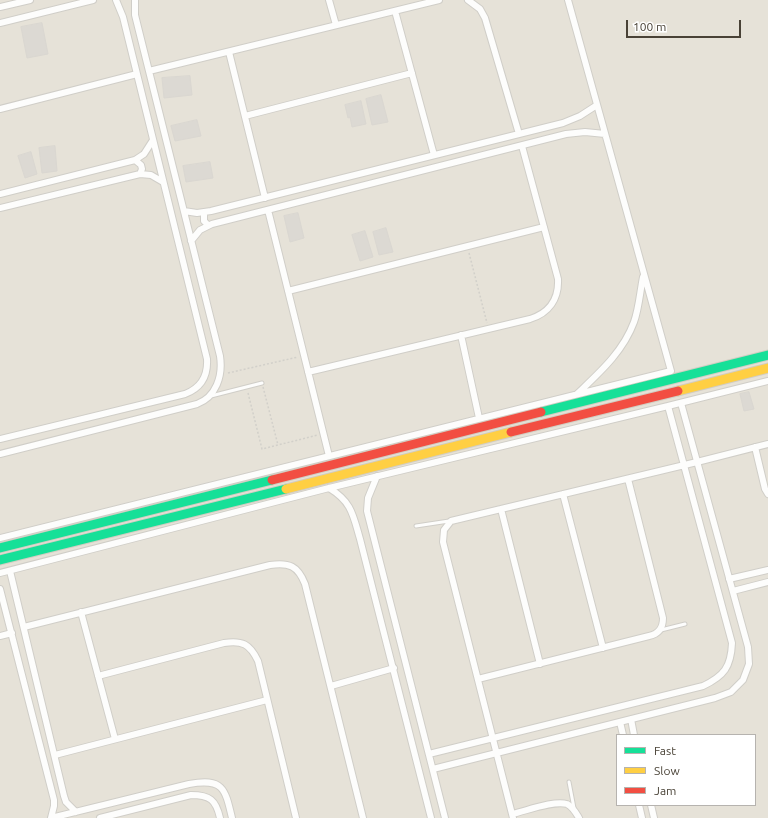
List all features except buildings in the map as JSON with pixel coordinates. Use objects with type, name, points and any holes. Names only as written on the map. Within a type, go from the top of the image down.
[{"type":"street","points":[[0,7],[30,0]]},
{"type":"street","points":[[0,23],[93,0]]},
{"type":"street","points":[[0,440],[186,394],[200,386],[207,370],[207,359],[123,17],[116,0]]},
{"type":"street","points":[[0,454],[197,404],[210,396],[216,387],[220,375],[220,356],[135,15],[135,0]]},
{"type":"street","points":[[329,0],[336,25]]},
{"type":"street","points":[[149,71],[439,0]]},
{"type":"street","points":[[468,0],[480,9],[485,18],[518,134]]},
{"type":"street","points":[[568,0],[677,391]]},
{"type":"street","points":[[395,11],[434,155]]},
{"type":"street","points":[[123,17],[130,13],[135,15]]},
{"type":"street","points":[[229,52],[265,198]]},
{"type":"street","points":[[245,116],[412,73]]},
{"type":"street","points":[[0,109],[137,74]]},
{"type":"street","points":[[184,211],[204,212],[265,198],[518,134],[572,120],[586,113],[597,105]]},
{"type":"street","points":[[191,241],[196,233],[208,225],[576,133],[585,132],[605,134]]},
{"type":"street","points":[[0,194],[135,160],[144,154],[153,140]]},
{"type":"street","points":[[308,372],[537,317],[547,310],[554,300],[558,290],[558,279],[522,146]]},
{"type":"street","points":[[135,160],[141,165],[142,169],[140,174]]},
{"type":"street","points":[[0,208],[140,174],[151,175],[163,182]]},
{"type":"street","points":[[268,210],[329,456]]},
{"type":"street","points":[[204,212],[204,221],[208,225]]},
{"type":"street","points":[[288,291],[544,227]]},
{"type":"street","points":[[577,394],[610,362],[624,342],[634,320],[644,275]]},
{"type":"street","points":[[461,335],[479,418]]},
{"type":"street","points":[[0,536],[329,456],[432,435],[479,418],[577,394],[768,355]]},
{"type":"street","points":[[0,560],[768,368]]},
{"type":"street","points":[[0,548],[432,435],[672,375]]},
{"type":"street","points":[[0,573],[377,476],[768,381]]},
{"type":"street","points":[[433,769],[715,698],[731,692],[743,680],[749,664],[748,647],[680,403]]},
{"type":"street","points":[[429,754],[703,686],[716,680],[726,670],[731,657],[732,643],[668,406]]},
{"type":"street","points":[[579,818],[575,810],[567,804],[555,803],[512,816],[443,542],[444,530],[451,521],[768,444]]},
{"type":"street","points":[[755,447],[765,489],[768,494]]},
{"type":"street","points":[[377,476],[370,490],[366,504],[367,511],[445,818]]},
{"type":"street","points":[[478,679],[656,635],[661,630],[663,618],[628,479]]},
{"type":"street","points":[[329,488],[340,495],[351,509],[394,668],[431,818]]},
{"type":"street","points":[[564,494],[602,648]]},
{"type":"street","points":[[501,509],[540,664]]},
{"type":"street","points":[[360,539],[372,534]]},
{"type":"street","points":[[24,627],[270,565],[281,563],[292,566],[301,573],[306,584],[364,818]]},
{"type":"street","points":[[729,579],[768,570]]},
{"type":"street","points":[[10,571],[66,802],[76,812]]},
{"type":"street","points":[[732,591],[768,582]]},
{"type":"street","points":[[0,589],[54,800],[51,818]]},
{"type":"street","points":[[80,612],[115,739]]},
{"type":"street","points":[[0,636],[12,633]]},
{"type":"street","points":[[98,676],[235,641],[245,644],[253,651],[258,661],[296,818]]},
{"type":"street","points":[[331,686],[394,668]]},
{"type":"street","points":[[55,755],[267,700]]},
{"type":"street","points":[[630,719],[634,734]]},
{"type":"street","points":[[620,722],[623,734]]},
{"type":"street","points":[[51,818],[189,784],[210,782],[219,786],[226,794],[232,818]]},
{"type":"street","points":[[100,818],[191,795],[201,795],[210,799],[217,806],[220,818]]},
{"type":"street","points":[[639,806],[642,818]]},
{"type":"street","points":[[651,806],[654,818]]},
{"type":"lane","points":[[210,396],[262,383]]},
{"type":"lane","points":[[416,526],[451,521]]},
{"type":"lane","points":[[661,630],[685,624]]},
{"type":"lane","points":[[569,782],[575,810]]},
{"type":"path","points":[[467,246],[488,329]]},
{"type":"path","points":[[220,375],[304,355]]},
{"type":"path","points":[[262,383],[278,445]]},
{"type":"path","points":[[247,387],[262,449],[324,434]]},
{"type":"shaded area","points":[[0,0],[768,0],[768,818],[0,818]]},
{"type":"traffic: fast","points":[[541,412],[768,355]]},
{"type":"traffic: fast","points":[[0,548],[272,480]]},
{"type":"traffic: fast","points":[[0,560],[286,489]]},
{"type":"traffic: slow","points":[[678,391],[768,368]]},
{"type":"traffic: slow","points":[[286,489],[511,432]]},
{"type":"traffic: jam","points":[[511,432],[678,391]]},
{"type":"traffic: jam","points":[[272,480],[541,412]]}]
